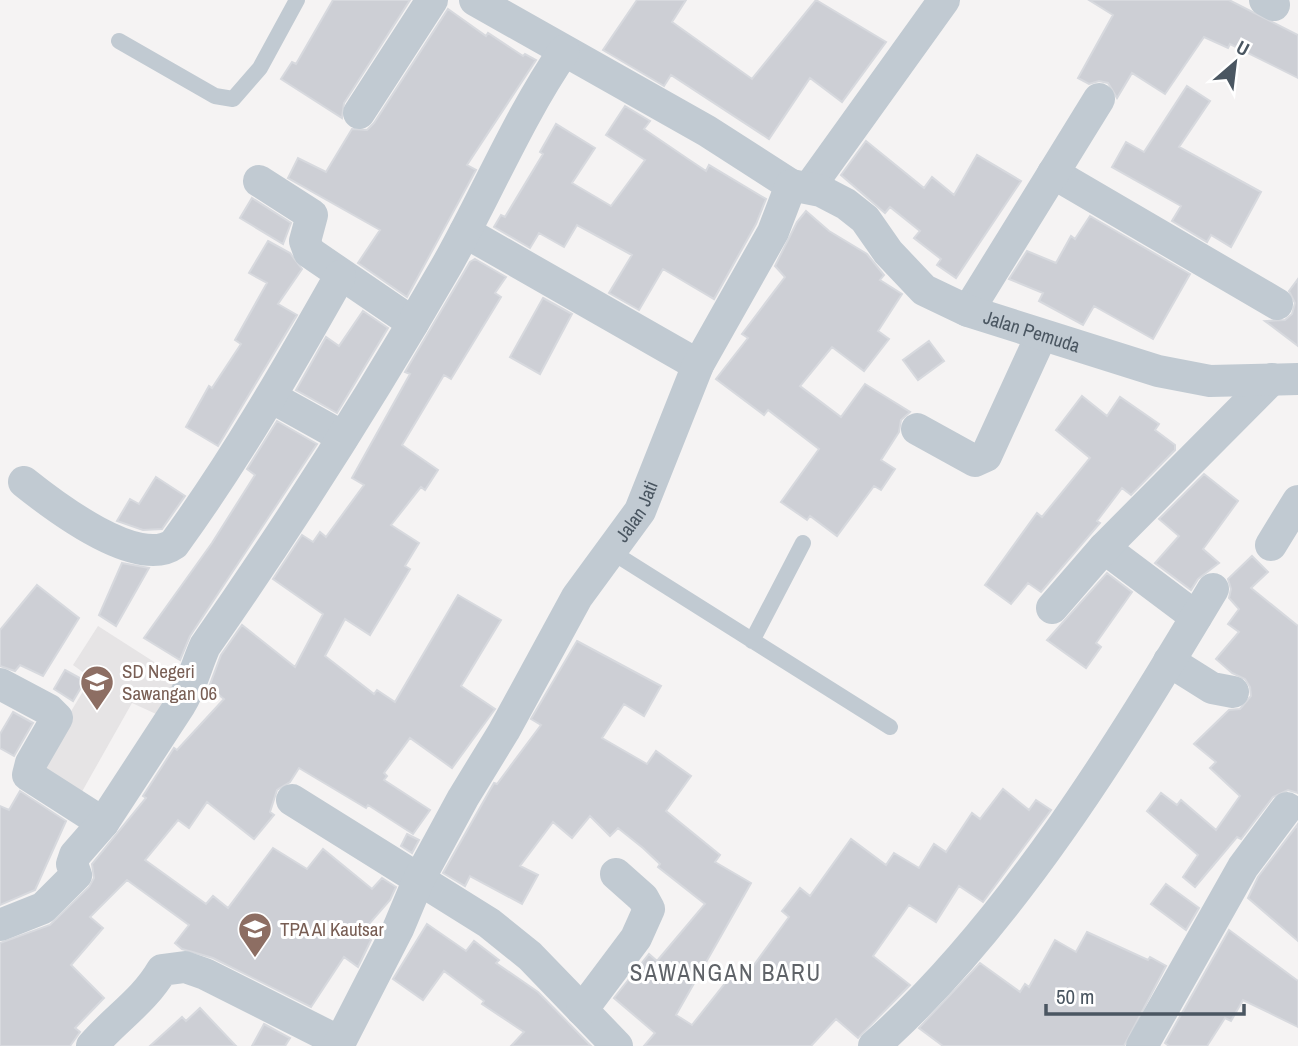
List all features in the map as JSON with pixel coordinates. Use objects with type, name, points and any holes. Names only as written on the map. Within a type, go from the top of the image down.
[{"type":"street","points":[[359,113],[432,0]]},
{"type":"street","name":"Jalan Jati","points":[[339,1044],[398,929],[419,879],[554,637],[588,581],[640,511],[698,365],[773,232],[800,187],[944,0]]},
{"type":"street","name":"Jalan Pemuda","points":[[480,1],[800,187],[834,197],[866,219],[888,252],[925,290],[968,311],[1158,372],[1210,381],[1285,379]]},
{"type":"street","points":[[0,925],[43,908],[76,875],[72,864],[75,855],[103,823],[190,689],[205,646],[289,527],[413,323],[465,232],[509,144],[564,51]]},
{"type":"street","points":[[968,311],[1099,99]]},
{"type":"street","points":[[1053,173],[1277,304]]},
{"type":"street","points":[[259,181],[312,215],[306,247],[340,276],[413,323]]},
{"type":"street","points":[[465,232],[698,365]]},
{"type":"street","points":[[24,482],[56,508],[88,526],[127,545],[152,553],[164,552],[184,531],[271,397],[340,276]]},
{"type":"street","points":[[917,429],[975,461],[986,456],[1041,335]]},
{"type":"street","points":[[1052,608],[1104,548],[1285,379]]},
{"type":"street","points":[[271,397],[343,437]]},
{"type":"street","points":[[1271,545],[1298,501]]},
{"type":"street","points":[[1104,548],[1196,617]]},
{"type":"street","points":[[874,1046],[923,999],[1026,880],[1170,661],[1213,589]]},
{"type":"street","points":[[1170,661],[1212,688],[1233,692]]},
{"type":"street","points":[[0,684],[49,710],[57,718],[31,763],[28,775],[103,823]]},
{"type":"street","points":[[292,800],[489,923],[520,947],[617,1046]]},
{"type":"street","points":[[1142,1046],[1243,867],[1287,808]]},
{"type":"street","points":[[582,1010],[636,938],[649,909],[643,898],[616,874]]},
{"type":"street","points":[[92,1046],[121,1015],[146,995],[162,970],[175,966],[205,974],[339,1044]]},
{"type":"lane","points":[[119,41],[215,96],[233,99],[260,68],[297,0]]},
{"type":"lane","points":[[752,641],[803,544]]},
{"type":"lane","points":[[611,552],[890,727]]},
{"type":"shaded area","points":[[98,626],[190,685],[167,719],[132,703],[75,804],[31,778],[91,678],[73,665]]},
{"type":"building","points":[[333,0],[410,0],[344,103],[342,118],[281,79],[292,62],[296,64]]},
{"type":"building","points":[[637,0],[686,0],[672,22],[752,79],[816,0],[886,42],[842,102],[810,78],[769,139],[671,75],[664,86],[603,50]]},
{"type":"building","points":[[1089,0],[1229,0],[1298,35],[1298,78],[1230,44],[1228,48],[1204,37],[1165,94],[1132,73],[1117,98],[1108,83],[1099,81],[1089,84],[1078,78],[1113,15]]},
{"type":"building","points":[[448,9],[486,36],[488,33],[523,56],[525,54],[536,60],[467,165],[476,170],[407,297],[358,263],[380,230],[288,178],[298,158],[326,172],[352,129],[367,130],[374,123]]},
{"type":"building","points":[[1187,86],[1210,101],[1179,147],[1261,192],[1231,247],[1211,235],[1207,242],[1172,221],[1181,206],[1112,167],[1126,142],[1144,152]]},
{"type":"building","points":[[625,106],[650,121],[644,129],[706,171],[709,165],[766,199],[756,224],[714,299],[663,269],[639,310],[609,293],[632,255],[577,225],[564,247],[539,233],[530,248],[494,227],[501,215],[505,217],[543,154],[540,152],[556,124],[595,148],[572,183],[611,206],[645,160],[606,135]]},
{"type":"building","points":[[866,141],[924,188],[932,177],[954,195],[977,155],[1021,181],[956,278],[937,265],[941,259],[914,238],[920,231],[890,207],[885,213],[841,175]]},
{"type":"building","points":[[252,198],[291,223],[283,244],[240,218]]},
{"type":"building","points":[[806,211],[829,231],[867,254],[884,275],[880,280],[902,294],[878,331],[889,339],[864,371],[832,347],[800,386],[841,417],[865,384],[910,412],[901,420],[899,432],[881,460],[895,469],[881,490],[874,486],[837,536],[810,516],[807,520],[781,502],[819,449],[768,410],[764,415],[716,379],[748,338],[742,334],[785,277],[775,266],[797,222]]},
{"type":"building","points":[[1090,216],[1190,274],[1153,339],[1094,306],[1083,325],[1039,301],[1043,293],[1009,279],[1027,251],[1056,263],[1071,236],[1075,239]]},
{"type":"building","points":[[268,241],[290,253],[302,269],[278,304],[297,315],[218,446],[186,427],[209,386],[212,388],[241,344],[235,340],[267,283],[249,273]]},
{"type":"building","points":[[475,259],[506,277],[495,293],[501,297],[451,379],[444,375],[402,445],[438,470],[425,490],[421,487],[391,525],[419,543],[405,566],[410,569],[370,635],[345,619],[325,656],[374,694],[377,690],[395,702],[458,595],[501,620],[461,686],[495,709],[452,768],[410,738],[384,773],[387,776],[384,780],[430,810],[413,834],[368,805],[366,808],[299,768],[290,782],[277,790],[270,812],[274,815],[254,839],[207,802],[189,828],[178,820],[145,860],[206,904],[213,896],[228,908],[273,848],[307,869],[323,849],[372,889],[382,878],[396,887],[390,900],[361,933],[371,940],[358,967],[344,957],[311,1007],[213,958],[182,949],[175,943],[189,925],[127,880],[90,917],[103,928],[71,965],[104,998],[75,1028],[80,1032],[70,1046],[0,1046],[0,943],[50,925],[89,887],[94,878],[92,864],[146,798],[143,796],[174,748],[177,750],[224,699],[209,687],[221,655],[242,625],[295,667],[323,614],[273,579],[302,535],[313,542],[320,532],[326,537],[364,485],[352,478],[410,374],[405,372],[470,262]]},
{"type":"building","points":[[1298,279],[1298,346],[1265,321],[1285,320],[1292,314],[1295,303],[1289,291]]},
{"type":"building","points":[[543,298],[572,314],[540,374],[510,357]]},
{"type":"building","points":[[363,311],[388,328],[337,413],[296,390],[326,337],[339,346]]},
{"type":"building","points":[[929,341],[944,361],[918,380],[903,360]]},
{"type":"building","points":[[1082,396],[1107,416],[1120,397],[1159,424],[1155,430],[1175,445],[1175,450],[1131,495],[1122,488],[1097,521],[1100,523],[1041,592],[1028,583],[1011,604],[985,585],[1037,513],[1042,517],[1090,458],[1056,430]]},
{"type":"building","points":[[277,421],[317,444],[190,636],[180,660],[144,638],[212,543],[255,475],[247,469]]},
{"type":"building","points":[[1204,474],[1238,501],[1203,549],[1219,563],[1198,579],[1191,590],[1155,563],[1179,536],[1159,519]]},
{"type":"building","points":[[156,477],[185,496],[162,529],[143,530],[117,521],[130,499],[139,504]]},
{"type":"building","points":[[1252,556],[1268,572],[1251,588],[1298,626],[1298,793],[1288,790],[1273,797],[1241,839],[1237,837],[1195,887],[1183,877],[1198,855],[1147,811],[1161,793],[1177,805],[1181,800],[1216,830],[1240,796],[1210,768],[1216,762],[1194,744],[1229,710],[1240,709],[1251,696],[1245,679],[1232,673],[1216,659],[1239,632],[1228,624],[1239,609],[1229,598],[1231,589],[1228,579]]},
{"type":"building","points":[[122,563],[149,568],[116,626],[99,615]]},
{"type":"building","points":[[1107,573],[1132,592],[1096,643],[1101,647],[1086,668],[1047,640]]},
{"type":"building","points":[[37,585],[79,618],[43,676],[20,665],[15,671],[0,666],[0,630]]},
{"type":"building","points":[[577,641],[661,686],[644,716],[624,704],[602,738],[647,764],[656,751],[691,776],[666,811],[720,855],[715,862],[751,883],[676,1015],[692,1025],[734,972],[743,980],[789,917],[782,911],[800,888],[810,896],[851,839],[886,865],[894,853],[919,868],[934,844],[946,852],[972,813],[980,819],[1003,789],[1029,810],[1036,800],[1051,810],[983,902],[959,886],[936,922],[909,905],[873,956],[910,985],[858,1038],[836,1019],[811,1046],[644,1046],[655,1033],[614,998],[649,954],[657,961],[705,904],[658,867],[660,864],[643,848],[618,828],[610,836],[590,816],[572,838],[553,822],[520,866],[538,875],[522,904],[470,876],[465,886],[443,873],[494,783],[497,784],[541,725],[531,719]]},
{"type":"building","points":[[65,670],[85,681],[73,701],[54,689]]},
{"type":"building","points":[[13,712],[33,723],[14,756],[0,748],[0,734]]},
{"type":"building","points":[[20,791],[66,821],[35,890],[0,905],[0,806],[9,810]]},
{"type":"building","points":[[1298,824],[1298,941],[1248,898],[1258,877]]},
{"type":"building","points":[[407,834],[419,840],[412,853],[401,846]]},
{"type":"building","points":[[1166,884],[1199,908],[1186,930],[1151,904]]},
{"type":"building","points":[[427,924],[466,951],[474,941],[499,960],[496,963],[538,992],[591,1046],[511,1046],[524,1032],[482,1004],[484,1001],[444,971],[423,1000],[393,979]]},
{"type":"building","points":[[1229,930],[1298,981],[1298,1027],[1243,1000],[1231,1021],[1225,1018],[1207,1046],[1169,1046],[1165,1043]]},
{"type":"building","points":[[1087,932],[1166,966],[1124,1046],[943,1046],[919,1028],[980,963],[1020,992],[1025,984],[1029,987],[1055,940],[1076,952]]},
{"type":"building","points":[[200,1008],[236,1046],[150,1046],[182,1017],[186,1021]]},
{"type":"building","points":[[264,1024],[290,1038],[285,1046],[252,1046]]},
{"type":"place","name":"SD Negeri Sawangan 06","points":[[97,712]]},
{"type":"place","name":"TPA Al Kautsar","points":[[255,959]]},
{"type":"district","name":"SAWANGAN BARU","points":[[726,972]]}]
